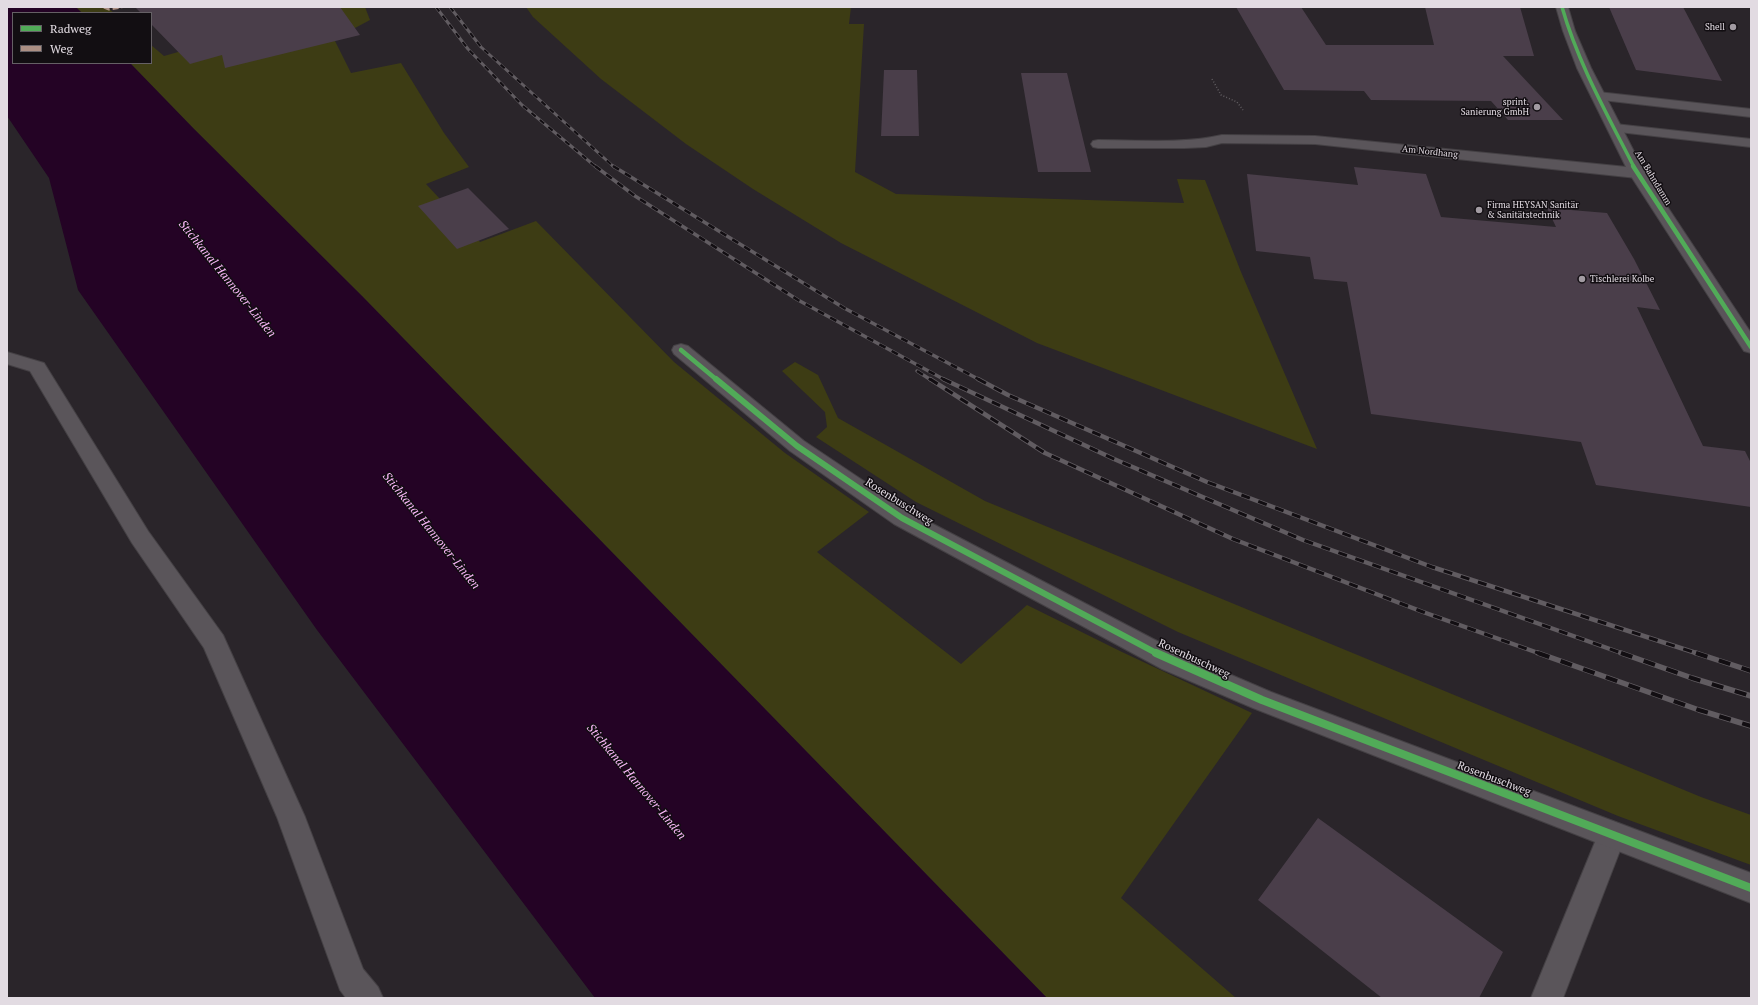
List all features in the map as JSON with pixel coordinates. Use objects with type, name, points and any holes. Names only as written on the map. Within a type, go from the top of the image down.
[{"type":"street","name":"Am Bahndamm","points":[[1562,7],[1576,49],[1637,173],[1751,347]]},
{"type":"street","points":[[1598,96],[1751,113]]},
{"type":"street","points":[[1615,128],[1751,143]]},
{"type":"street","name":"Am Nordhang","points":[[1098,144],[1185,144],[1206,143],[1222,139],[1315,140],[1637,173]]},
{"type":"street","name":"Rosenbuschweg","points":[[681,350],[797,446],[902,518],[1171,661],[1262,700],[1751,888]]},
{"type":"street","points":[[7,358],[37,367],[140,537],[214,642],[291,817],[351,979],[367,998]]},
{"type":"street","points":[[1547,998],[1612,835]]},
{"type":"path","points":[[1212,79],[1221,95],[1237,102],[1245,112],[1253,140]]},
{"type":"shaded area","points":[[75,7],[107,7],[113,12],[81,12]]},
{"type":"shaded area","points":[[295,7],[365,7],[370,20],[355,28],[331,33],[351,73],[401,63],[444,133],[469,167],[426,184],[480,242],[536,221],[674,362],[785,453],[869,512],[817,552],[961,664],[1027,605],[1122,652],[1252,713],[1121,898],[1236,998],[1047,998],[362,296],[194,129],[131,64],[152,64],[152,46],[164,56],[217,41]]},
{"type":"shaded area","points":[[526,7],[851,7],[849,24],[864,24],[855,172],[896,194],[1184,203],[1177,179],[1205,180],[1241,272],[1317,449],[1037,343],[841,243],[753,189],[686,144],[601,79],[533,17]]},
{"type":"shaded area","points":[[795,362],[818,375],[838,418],[985,501],[1701,797],[1751,815],[1751,865],[1618,816],[1178,632],[916,502],[816,437],[827,427],[825,412],[782,371]]},
{"type":"water","name":"Stichkanal Hannover-Linden","points":[[7,7],[76,7],[81,12],[12,12],[12,64],[131,64],[194,129],[362,296],[1047,998],[595,998],[317,630],[78,290],[49,178],[7,116]]},
{"type":"building","points":[[135,7],[340,7],[360,35],[225,68],[222,55],[190,64],[152,25],[152,12],[140,12]]},
{"type":"building","points":[[1236,7],[1301,7],[1326,45],[1434,45],[1425,7],[1520,7],[1534,56],[1503,56],[1563,120],[1508,120],[1491,101],[1371,100],[1364,91],[1284,90]]},
{"type":"building","points":[[1609,7],[1683,7],[1722,81],[1636,70]]},
{"type":"building","points":[[884,70],[917,70],[919,136],[881,136]]},
{"type":"building","points":[[1021,73],[1067,73],[1091,172],[1038,172]]},
{"type":"building","points":[[1354,167],[1426,174],[1441,217],[1556,227],[1547,208],[1607,213],[1634,259],[1660,310],[1637,307],[1703,446],[1745,451],[1751,463],[1751,507],[1596,485],[1581,442],[1371,414],[1347,282],[1314,279],[1310,257],[1256,251],[1247,174],[1358,185]]},
{"type":"building","points":[[468,188],[509,229],[457,249],[418,206]]},
{"type":"building","points":[[1318,818],[1503,952],[1479,998],[1382,998],[1258,900]]},
{"type":"railway","points":[[436,7],[468,49],[522,105],[596,167]]},
{"type":"railway","points":[[450,7],[481,47],[614,167]]},
{"type":"railway","points":[[595,166],[635,196],[798,300],[944,380]]},
{"type":"railway","points":[[613,166],[844,308],[980,380]]},
{"type":"railway","points":[[917,371],[931,380]]},
{"type":"railway","points":[[930,379],[1045,453],[1233,539],[1423,612],[1541,654]]},
{"type":"railway","points":[[978,379],[1008,395],[1207,482],[1432,567],[1699,654]]},
{"type":"railway","points":[[944,380],[1114,459],[1303,540],[1624,654]]},
{"type":"railway","points":[[1538,653],[1699,710],[1751,726]]},
{"type":"railway","points":[[1621,653],[1692,678],[1751,696]]},
{"type":"railway","points":[[1696,653],[1751,671]]},
{"type":"marked path","points":[[104,7],[109,9],[122,7]]},
{"type":"cycle path","points":[[1562,7],[1569,31],[1584,68],[1637,173],[1751,347]]},
{"type":"cycle path","points":[[681,350],[797,446],[902,518],[1171,661],[1262,700],[1751,888]]},
{"type":"place","name":"Shell","points":[[1733,27]]},
{"type":"place","name":"sprint. Sanierung GmbH","points":[[1537,107]]},
{"type":"place","name":"Firma HEYSAN Sanitär & Sanitätstechnik","points":[[1479,210]]},
{"type":"place","name":"Tischlerei Kolbe","points":[[1582,279]]}]
